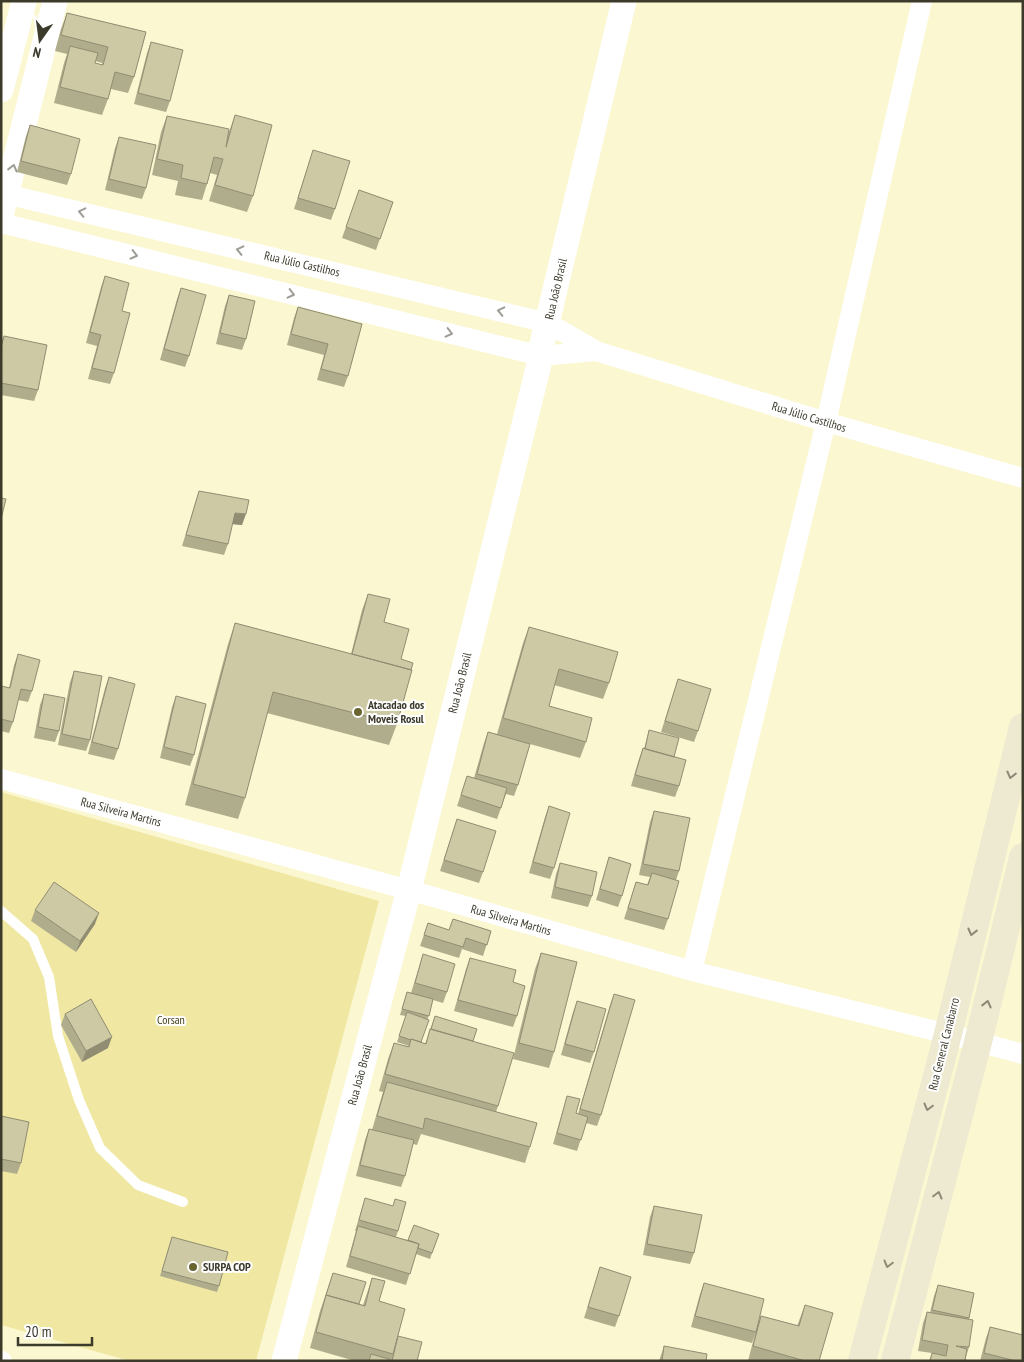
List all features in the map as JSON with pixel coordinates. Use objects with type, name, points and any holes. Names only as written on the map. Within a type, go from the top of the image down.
[{"type":"main road","name":"Rua General Canabarro","points":[[862,1361],[948,1034],[1023,727]]},
{"type":"main road","points":[[895,1361],[978,1042],[1023,856],[992,851]]},
{"type":"main road","points":[[898,1223],[928,1232]]},
{"type":"street","points":[[1,90],[24,1]]},
{"type":"street","points":[[3,201],[55,1]]},
{"type":"street","name":"Rua João Brasil","points":[[284,1361],[409,890],[541,356],[542,344],[624,1]]},
{"type":"street","points":[[692,971],[826,422],[922,1]]},
{"type":"street","name":"Rua Júlio Castilhos","points":[[3,201],[548,322],[596,351],[826,422],[1023,478]]},
{"type":"street","name":"Rua Júlio Castilhos","points":[[1,223],[541,356],[596,351]]},
{"type":"street","name":"Rua Silveira Martins","points":[[1,779],[409,890],[692,971],[1023,1054]]},
{"type":"lane","points":[[1,911],[33,939],[49,978],[58,1036],[79,1100],[100,1148],[138,1185],[183,1202]]},
{"type":"green space","name":"Corsan","points":[[1,792],[379,901],[256,1361],[130,1361],[1,1325]]},
{"type":"building","points":[[67,13],[146,32],[134,77],[115,72],[108,99],[60,87],[70,46],[98,53],[95,63],[103,65],[108,47],[61,35]]},
{"type":"building","points":[[151,42],[183,50],[170,101],[138,93]]},
{"type":"building","points":[[235,115],[272,125],[253,196],[215,185],[223,159],[214,157],[207,184],[181,178],[183,165],[157,159],[167,116],[229,129],[226,147]]},
{"type":"building","points":[[30,125],[80,139],[71,174],[21,161]]},
{"type":"building","points":[[119,137],[156,145],[146,188],[109,179]]},
{"type":"building","points":[[313,150],[350,161],[335,209],[298,198]]},
{"type":"building","points":[[359,190],[393,202],[380,239],[346,227]]},
{"type":"building","points":[[105,276],[129,283],[122,311],[130,313],[114,373],[92,368],[101,335],[90,332]]},
{"type":"building","points":[[181,288],[206,295],[189,356],[164,349]]},
{"type":"building","points":[[229,295],[255,301],[246,339],[220,333]]},
{"type":"building","points":[[298,307],[362,324],[348,376],[321,369],[328,344],[291,334]]},
{"type":"building","points":[[4,336],[47,345],[38,390],[1,383],[1,348]]},
{"type":"building","points":[[199,491],[249,500],[246,514],[235,513],[228,544],[186,535]]},
{"type":"building","points":[[1,498],[6,499],[1,519]]},
{"type":"building","points":[[368,594],[390,599],[384,622],[409,629],[401,659],[413,663],[411,670],[352,654]]},
{"type":"building","points":[[235,623],[412,670],[397,724],[273,692],[245,798],[193,784]]},
{"type":"building","points":[[529,627],[618,652],[609,683],[559,669],[549,706],[592,718],[586,742],[503,718]]},
{"type":"building","points":[[18,654],[40,660],[32,691],[21,689],[13,722],[1,719],[1,686],[10,688]]},
{"type":"building","points":[[74,671],[102,676],[90,740],[62,734]]},
{"type":"building","points":[[109,677],[135,684],[118,749],[92,742]]},
{"type":"building","points":[[678,679],[711,689],[698,731],[665,721]]},
{"type":"building","points":[[44,694],[65,698],[59,731],[38,727]]},
{"type":"building","points":[[176,696],[206,704],[194,755],[164,747]]},
{"type":"building","points":[[649,730],[679,738],[674,757],[645,749]]},
{"type":"building","points":[[488,732],[530,744],[518,785],[477,774]]},
{"type":"building","points":[[643,748],[686,760],[679,786],[635,775]]},
{"type":"building","points":[[467,776],[507,788],[501,808],[461,795]]},
{"type":"building","points":[[549,806],[570,813],[554,868],[533,862]]},
{"type":"building","points":[[654,811],[690,818],[679,871],[643,864]]},
{"type":"building","points":[[457,819],[496,831],[483,872],[444,860]]},
{"type":"building","points":[[609,857],[631,864],[622,896],[600,889]]},
{"type":"building","points":[[560,863],[597,872],[592,896],[555,887]]},
{"type":"building","points":[[652,873],[679,881],[668,919],[628,908],[636,882],[648,885]]},
{"type":"building","points":[[54,882],[99,913],[80,941],[35,910]]},
{"type":"building","points":[[453,919],[491,931],[487,945],[466,938],[463,947],[424,935],[428,923],[449,930]]},
{"type":"building","points":[[541,953],[577,962],[554,1052],[519,1043]]},
{"type":"building","points":[[423,954],[455,964],[447,992],[415,983]]},
{"type":"building","points":[[470,958],[516,970],[513,982],[525,986],[517,1016],[458,1000]]},
{"type":"building","points":[[407,992],[433,999],[429,1016],[402,1009]]},
{"type":"building","points":[[614,994],[635,1000],[601,1115],[580,1109]]},
{"type":"building","points":[[91,999],[112,1037],[86,1051],[65,1014]]},
{"type":"building","points":[[577,1001],[606,1009],[594,1052],[565,1044]]},
{"type":"building","points":[[407,1012],[429,1020],[421,1042],[399,1036]]},
{"type":"building","points":[[435,1016],[477,1029],[473,1041],[431,1029]]},
{"type":"building","points":[[430,1029],[514,1053],[498,1106],[385,1074],[394,1043],[409,1047],[411,1039],[426,1044]]},
{"type":"building","points":[[387,1082],[537,1123],[530,1147],[425,1118],[423,1129],[377,1116]]},
{"type":"building","points":[[567,1096],[580,1099],[576,1113],[588,1117],[581,1140],[557,1133]]},
{"type":"building","points":[[1,1116],[29,1122],[21,1163],[1,1159]]},
{"type":"building","points":[[369,1129],[414,1140],[405,1176],[360,1165]]},
{"type":"building","points":[[365,1198],[393,1206],[395,1199],[406,1202],[398,1231],[359,1220]]},
{"type":"building","points":[[654,1206],[702,1215],[694,1253],[647,1244]]},
{"type":"building","points":[[414,1225],[439,1234],[432,1253],[418,1248],[419,1244],[408,1240]]},
{"type":"building","points":[[358,1226],[419,1244],[410,1274],[350,1256]]},
{"type":"building","name":"SURPA COP","points":[[172,1237],[228,1252],[219,1286],[162,1271]]},
{"type":"building","points":[[600,1267],[631,1277],[619,1316],[588,1307]]},
{"type":"building","points":[[333,1273],[366,1282],[359,1304],[326,1295]]},
{"type":"building","points":[[372,1278],[385,1281],[379,1301],[405,1309],[393,1354],[316,1332],[326,1295],[365,1306]]},
{"type":"building","points":[[704,1283],[764,1299],[756,1332],[695,1316]]},
{"type":"building","points":[[938,1285],[974,1293],[969,1318],[932,1310]]},
{"type":"building","points":[[805,1305],[833,1313],[819,1361],[805,1361],[753,1346],[761,1316],[799,1326]]},
{"type":"building","points":[[927,1312],[973,1320],[969,1347],[956,1346],[967,1349],[965,1360],[970,1361],[930,1361],[932,1353],[946,1356],[948,1345],[922,1340]]},
{"type":"building","points":[[990,1327],[1023,1335],[1023,1361],[984,1353]]},
{"type":"building","points":[[398,1336],[422,1342],[417,1361],[392,1361]]},
{"type":"building","points":[[664,1346],[707,1354],[706,1361],[662,1361]]},
{"type":"building","points":[[371,1354],[389,1359],[388,1361],[369,1361]]},
{"type":"place","name":"Atacadao dos Moveis Rosul","points":[[358,712]]},
{"type":"place","name":"SURPA COP","points":[[193,1267]]}]
